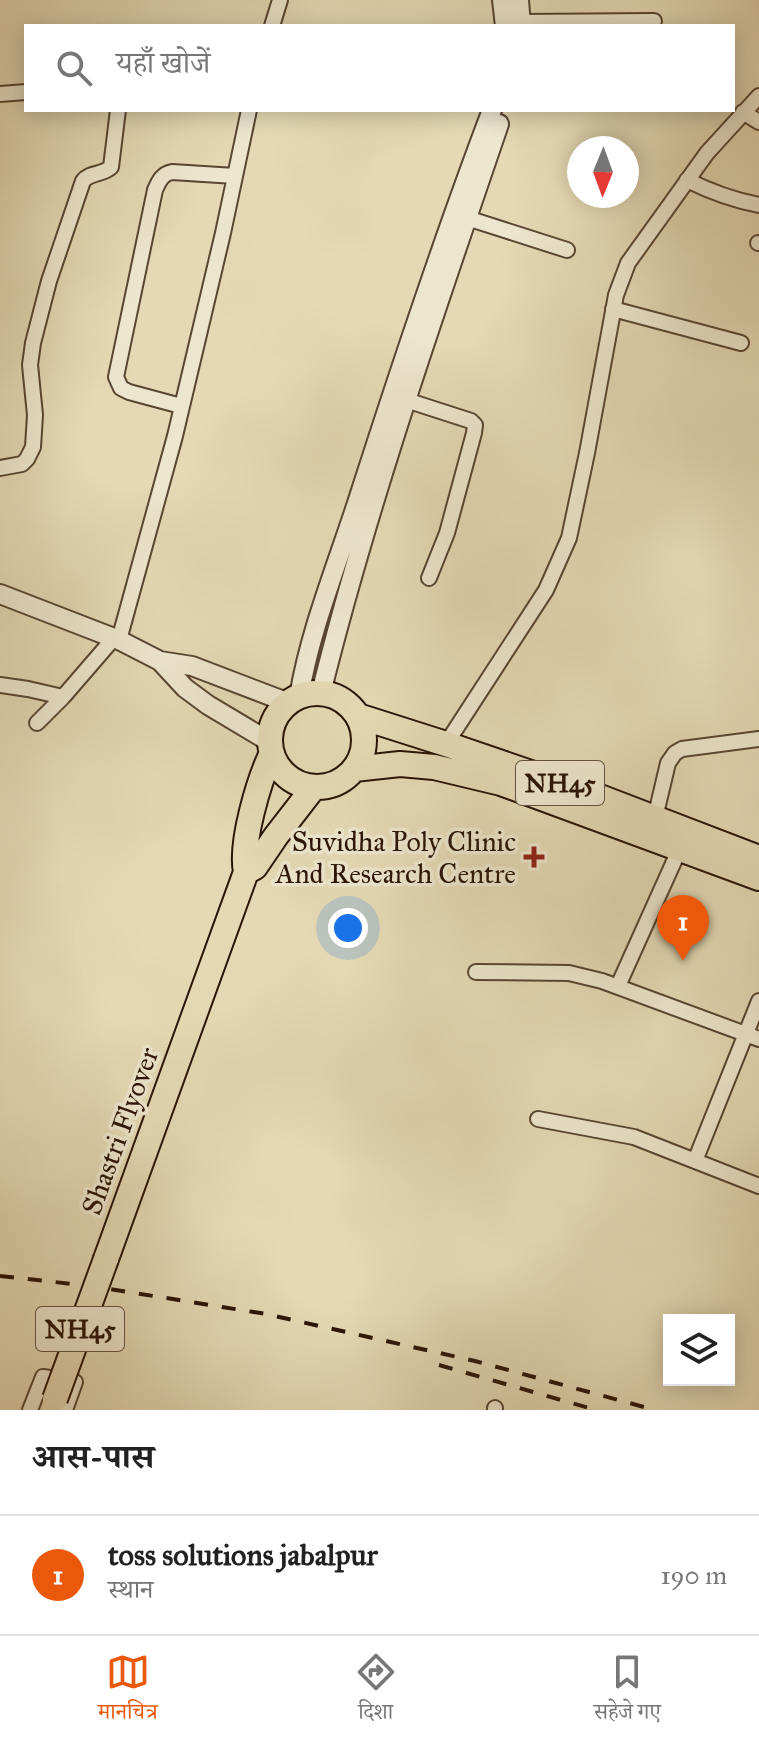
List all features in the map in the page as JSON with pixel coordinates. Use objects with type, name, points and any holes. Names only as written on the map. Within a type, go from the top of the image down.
[{"type":"highway","name":"NH45","points":[[759,858],[592,794],[358,716],[342,700],[303,698],[275,720],[271,731],[271,748],[253,810],[244,863],[246,872],[255,867],[314,787],[336,783],[354,769],[400,764],[434,767],[501,783],[759,878]]},
{"type":"highway","points":[[354,769],[363,749],[358,716]]},
{"type":"highway","points":[[271,748],[284,773],[293,780],[314,787]]},
{"type":"highway","name":"Shastri Flyover","points":[[57,1406],[106,1259],[246,872]]},
{"type":"street","points":[[273,24],[280,0]]},
{"type":"street","points":[[502,0],[514,24]]},
{"type":"street","points":[[515,24],[519,0]]},
{"type":"street","points":[[550,24],[654,21]]},
{"type":"street","points":[[0,94],[24,92]]},
{"type":"street","points":[[446,744],[546,590],[569,538],[613,309],[628,263],[687,180],[759,96]]},
{"type":"street","points":[[0,468],[22,464],[33,447],[35,415],[30,365],[33,343],[49,281],[83,181],[89,175],[111,167],[118,112]]},
{"type":"street","points":[[37,723],[116,639],[175,436],[249,112]]},
{"type":"street","points":[[303,698],[302,675],[317,625],[394,387],[491,112]]},
{"type":"street","points":[[303,698],[337,626],[406,400],[503,112]]},
{"type":"street","points":[[743,112],[759,122]]},
{"type":"street","points":[[181,406],[129,392],[121,388],[116,377],[155,190],[160,178],[172,172],[235,176]]},
{"type":"street","points":[[687,180],[729,199],[759,205]]},
{"type":"street","points":[[467,218],[567,250]]},
{"type":"street","points":[[613,309],[741,343]]},
{"type":"street","points":[[406,400],[475,425],[447,533],[429,578]]},
{"type":"street","points":[[0,594],[116,639],[160,661],[192,666],[303,698]]},
{"type":"street","points":[[160,661],[185,688],[271,748]]},
{"type":"street","points":[[0,685],[63,697]]},
{"type":"street","points":[[655,818],[668,763],[675,753],[682,749],[759,739]]},
{"type":"street","points":[[618,986],[680,848]]},
{"type":"street","points":[[476,972],[569,973],[618,986],[752,1037]]},
{"type":"street","points":[[695,1161],[752,1037],[759,1001]]},
{"type":"street","points":[[538,1119],[634,1137],[759,1186]]},
{"type":"street","points":[[30,1410],[43,1377],[75,1382],[57,1406]]},
{"type":"railway","points":[[0,1276],[91,1286],[266,1314],[475,1361],[655,1410]]},
{"type":"railway","points":[[439,1365],[596,1410]]},
{"type":"place","name":"Suvidha Poly Clinic And Research Centre","points":[[534,857]]},
{"type":"place","name":"toss solutions jabalpur","points":[[683,961]]}]
